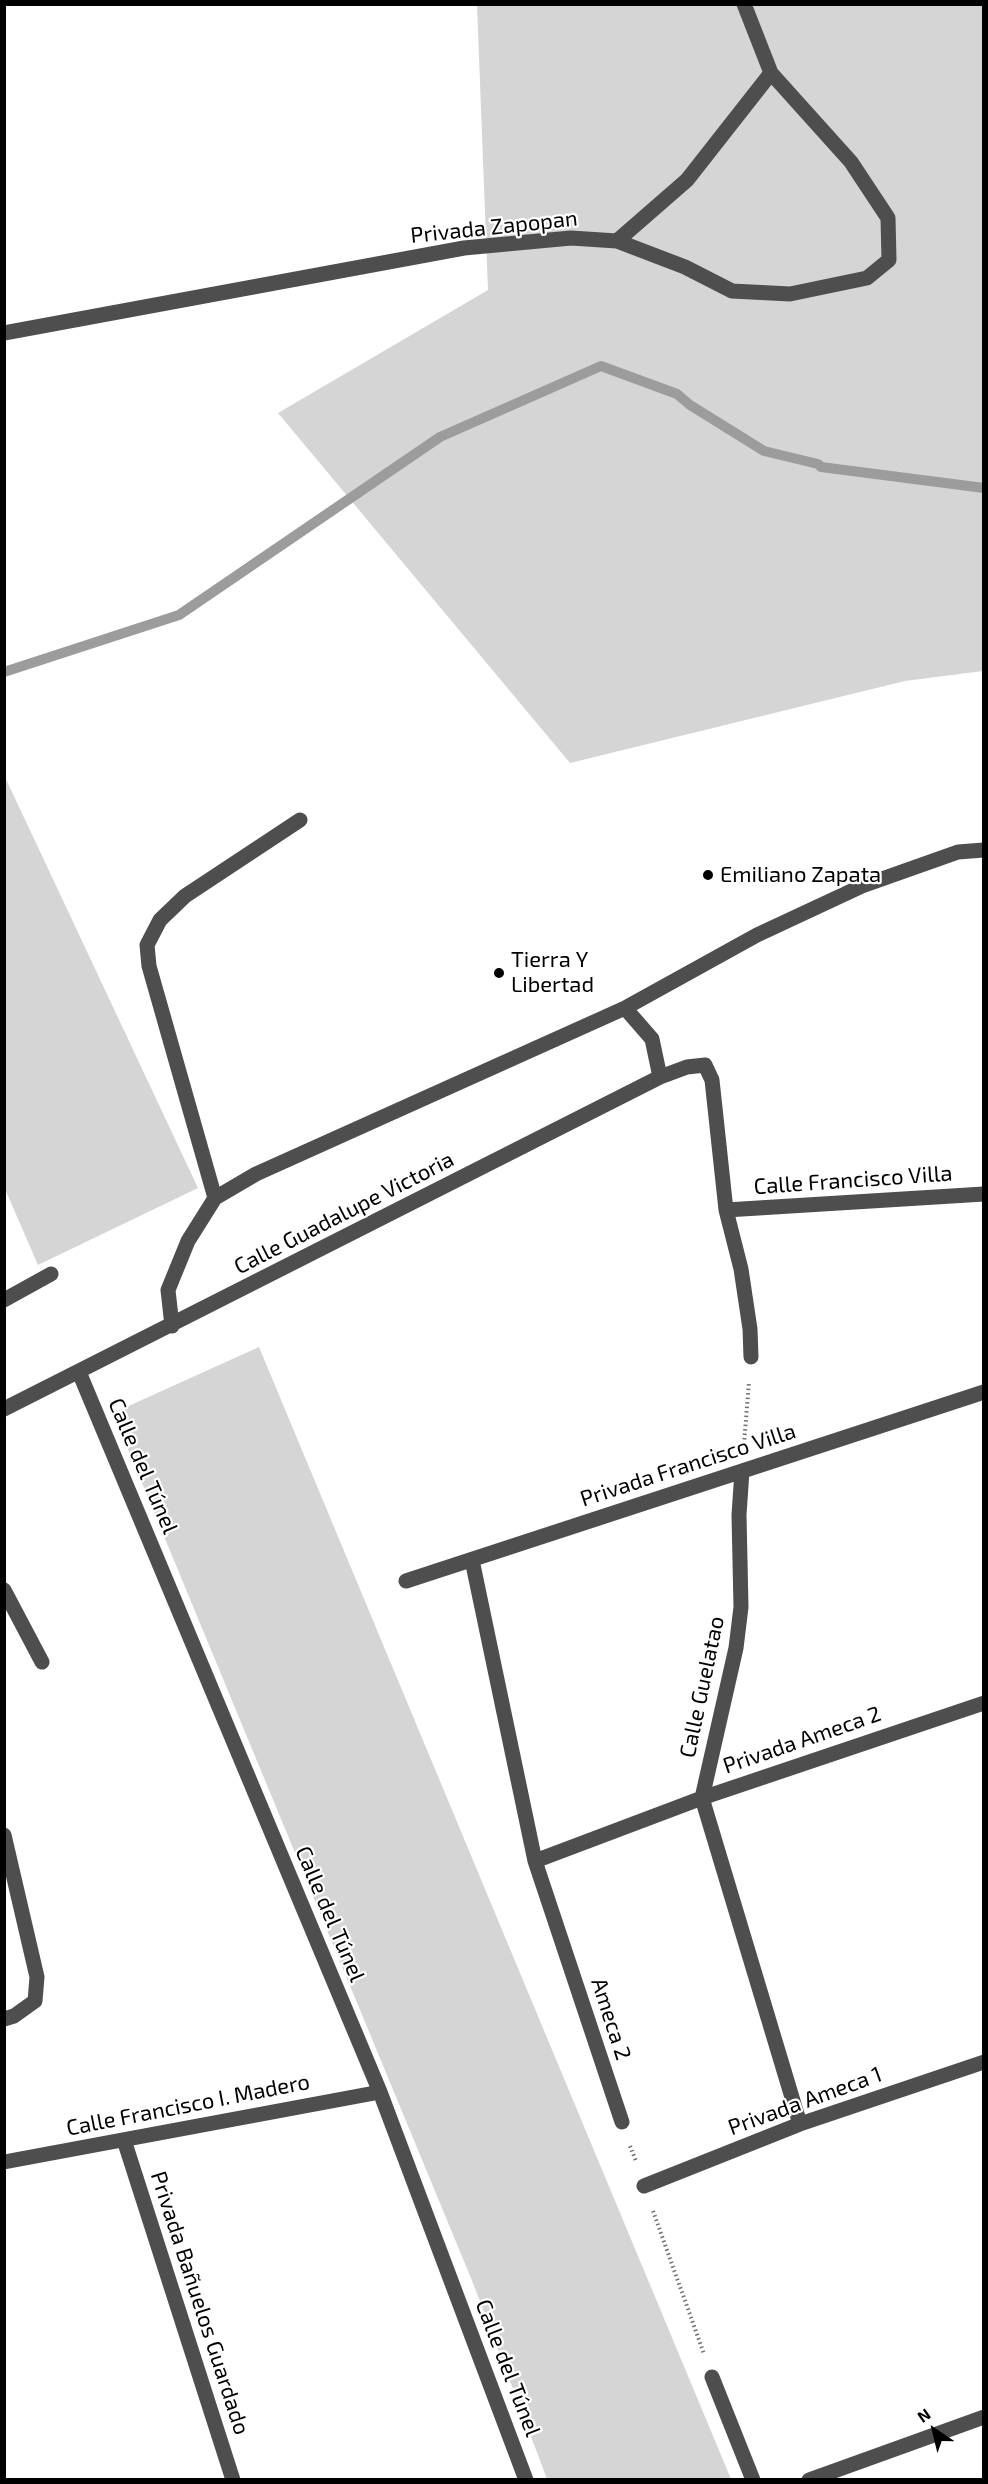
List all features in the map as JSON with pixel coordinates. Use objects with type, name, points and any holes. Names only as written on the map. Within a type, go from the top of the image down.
[{"type":"street","name":"Privada Zapopan","points":[[4,333],[464,248],[571,238],[617,241],[685,267],[732,291],[790,294],[867,278],[890,260],[888,218],[851,162],[771,73],[744,4]]},
{"type":"street","points":[[617,241],[687,180],[771,73]]},
{"type":"street","points":[[215,1198],[149,966],[147,945],[160,920],[185,896],[300,820]]},
{"type":"street","points":[[172,1326],[168,1290],[188,1240],[215,1198],[256,1174],[625,1008],[757,935],[862,886],[958,852],[984,850]]},
{"type":"street","points":[[625,1008],[652,1039],[660,1077]]},
{"type":"street","name":"Calle Guadalupe Victoria","points":[[4,1409],[172,1326],[660,1077],[687,1067],[705,1065],[712,1080],[726,1210]]},
{"type":"street","name":"Calle Francisco Villa","points":[[726,1210],[984,1194]]},
{"type":"street","points":[[726,1210],[741,1269],[750,1329],[751,1357]]},
{"type":"street","points":[[4,1300],[51,1274]]},
{"type":"street","name":"Calle del Túnel","points":[[79,1372],[381,2092],[526,2480]]},
{"type":"street","name":"Privada Francisco Villa","points":[[406,1581],[984,1392]]},
{"type":"street","name":"Calle Guelatao","points":[[742,1471],[739,1515],[741,1607],[736,1648],[702,1798],[800,2124]]},
{"type":"street","name":"Ameca 2","points":[[472,1560],[535,1861],[622,2122]]},
{"type":"street","points":[[4,1590],[42,1662]]},
{"type":"street","name":"Privada Ameca 2","points":[[535,1861],[702,1798],[984,1703]]},
{"type":"street","points":[[4,1835],[37,1977],[35,2001],[14,2016],[4,2019]]},
{"type":"street","name":"Privada Ameca 1","points":[[644,2186],[800,2124],[984,2062]]},
{"type":"street","name":"Calle Francisco I. Madero","points":[[4,2162],[381,2092]]},
{"type":"street","name":"Privada Bañuelos Guardado","points":[[124,2140],[233,2480]]},
{"type":"street","points":[[712,2377],[753,2480]]},
{"type":"street","points":[[809,2480],[984,2417]]},
{"type":"path","points":[[742,1471],[751,1357]]},
{"type":"path","points":[[622,2122],[712,2377]]},
{"type":"shaded area","points":[[477,5],[983,5],[983,671],[905,681],[570,763],[278,413],[488,290]]},
{"type":"shaded area","points":[[5,777],[198,1188],[38,1265],[5,1189]]},
{"type":"shaded area","points":[[259,1347],[731,2479],[547,2479],[473,2283],[113,1413]]},
{"type":"waterway","points":[[4,672],[179,615],[440,437],[601,366],[677,394],[690,405],[764,451],[818,464],[821,467],[984,488]]},
{"type":"place","name":"Emiliano Zapata","points":[[708,875]]},
{"type":"place","name":"Tierra Y Libertad","points":[[499,973]]}]
